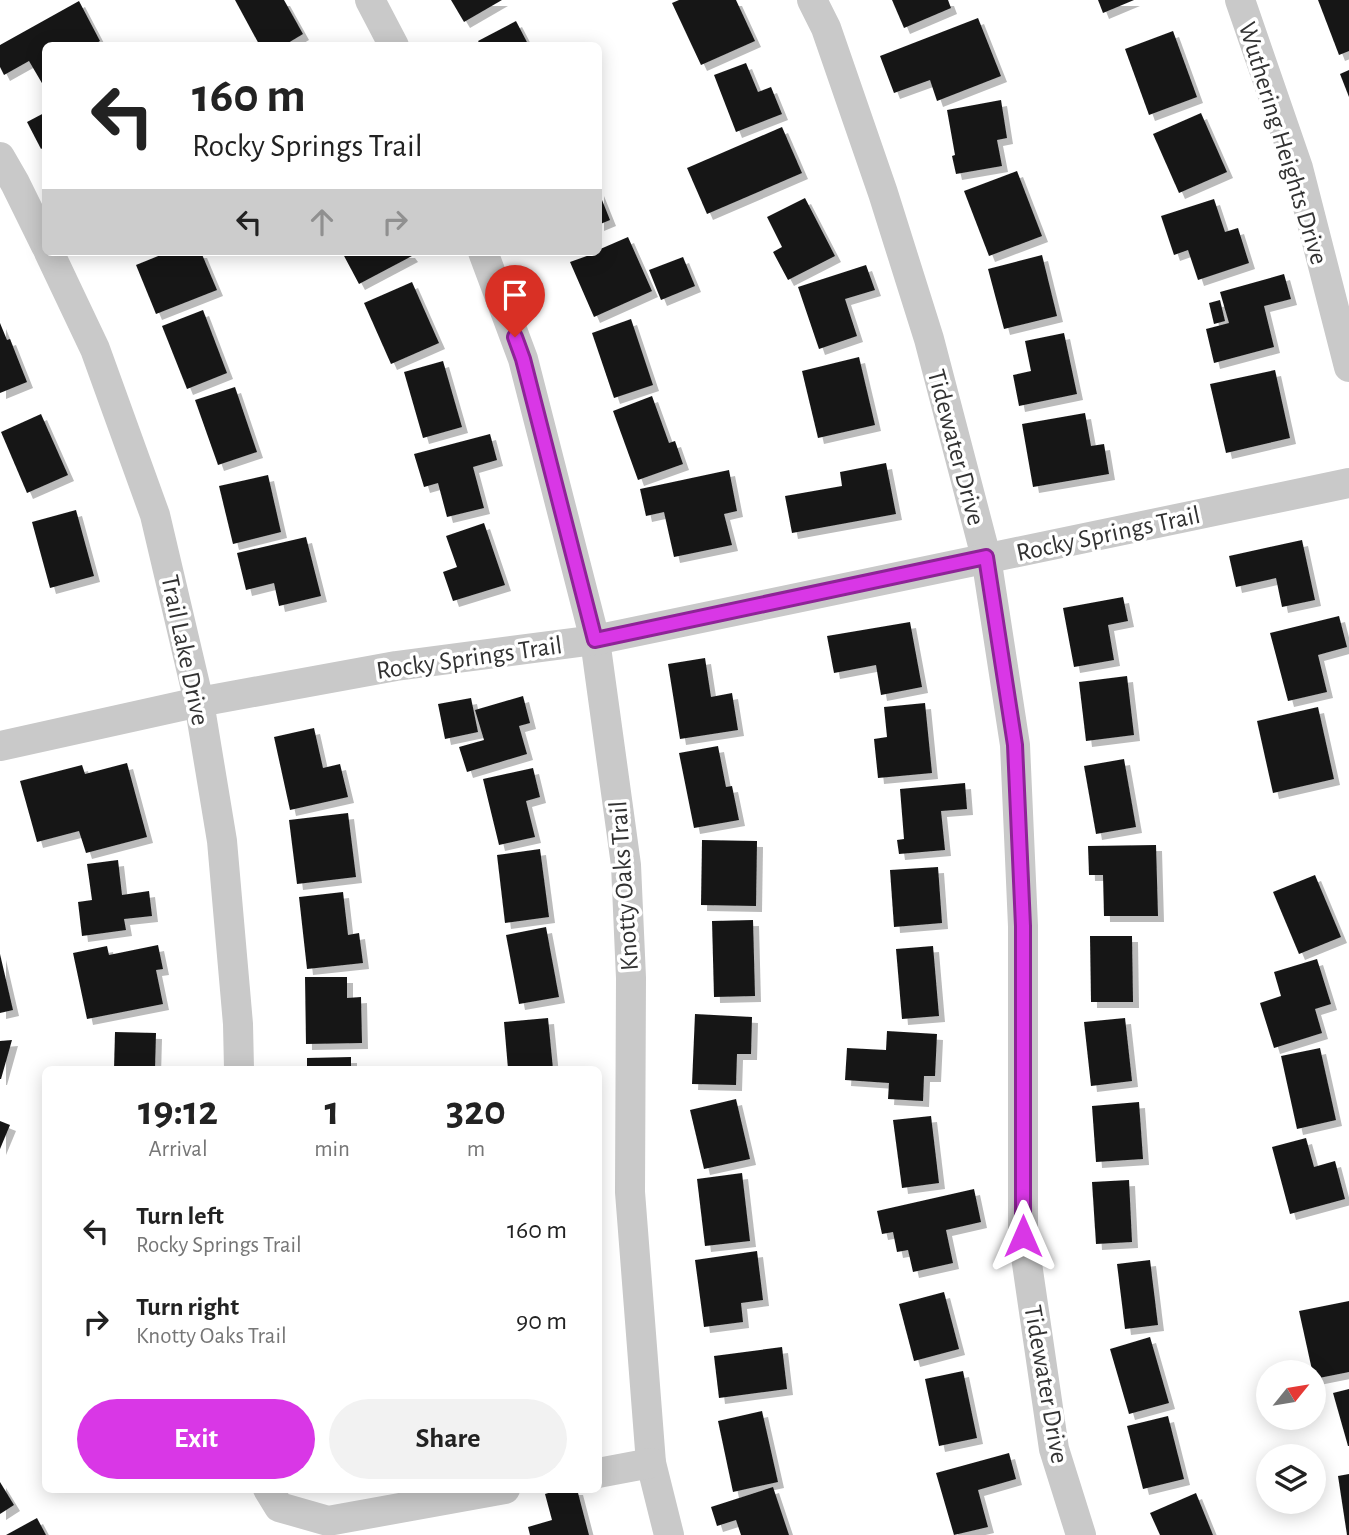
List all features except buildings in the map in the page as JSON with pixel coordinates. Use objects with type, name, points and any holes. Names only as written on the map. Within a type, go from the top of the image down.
[{"type":"street","points":[[370,0],[392,42]]},
{"type":"street","name":"Tidewater Drive","points":[[812,0],[826,28],[888,206],[929,339],[986,557],[1015,745],[1023,926],[1023,1236],[1054,1448],[1082,1535]]},
{"type":"street","name":"Wuthering Heights Drive","points":[[1240,0],[1298,168],[1349,368]]},
{"type":"street","points":[[0,157],[42,238]]},
{"type":"street","name":"Trail Lake Drive","points":[[50,256],[95,349],[155,515],[199,702],[222,841],[238,1024],[239,1066]]},
{"type":"street","name":"Knotty Oaks Trail","points":[[484,256],[523,359],[595,640],[626,865],[631,978],[630,1192],[651,1464],[669,1535]]},
{"type":"street","name":"Rocky Springs Trail","points":[[0,746],[199,702],[396,666],[595,640],[1349,483]]},
{"type":"street","points":[[602,1472],[651,1464]]},
{"type":"street","points":[[270,1493],[279,1507],[328,1521],[483,1493]]},
{"type":"route","points":[[515,337],[523,359],[595,640],[986,557],[1015,745],[1023,926],[1023,1236]]}]
